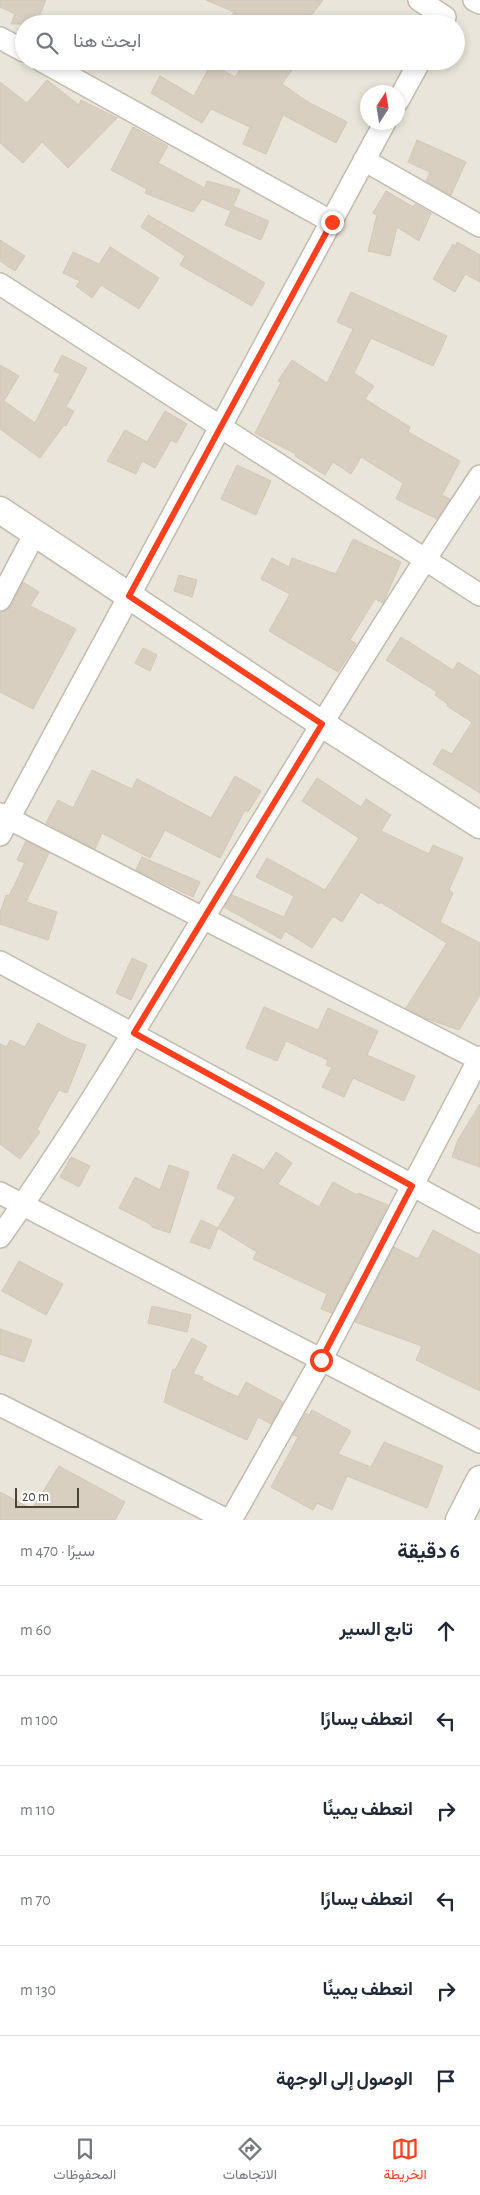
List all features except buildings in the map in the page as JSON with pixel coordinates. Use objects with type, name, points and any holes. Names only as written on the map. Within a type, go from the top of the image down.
[{"type":"street","points":[[419,0],[447,14]]},
{"type":"street","points":[[474,0],[480,3]]},
{"type":"street","points":[[0,38],[15,46]]},
{"type":"street","points":[[58,70],[332,222]]},
{"type":"street","points":[[405,88],[415,70]]},
{"type":"street","points":[[0,1405],[229,1520],[321,1360],[480,1059],[203,918],[3,822],[129,596],[381,130]]},
{"type":"street","points":[[364,160],[480,226]]},
{"type":"street","points":[[0,284],[480,595]]},
{"type":"street","points":[[0,1237],[23,1205],[134,1033],[425,558],[480,476]]},
{"type":"street","points":[[0,510],[322,724],[480,826]]},
{"type":"street","points":[[0,600],[35,533]]},
{"type":"street","points":[[0,962],[480,1222]]},
{"type":"street","points":[[0,1192],[480,1442]]},
{"type":"street","points":[[459,1520],[480,1479]]},
{"type":"shaded area","points":[[0,0],[480,0],[480,1520],[0,1520]]},
{"type":"route","points":[[321,1360],[412,1186],[134,1033],[322,724],[129,596],[332,222]]}]
